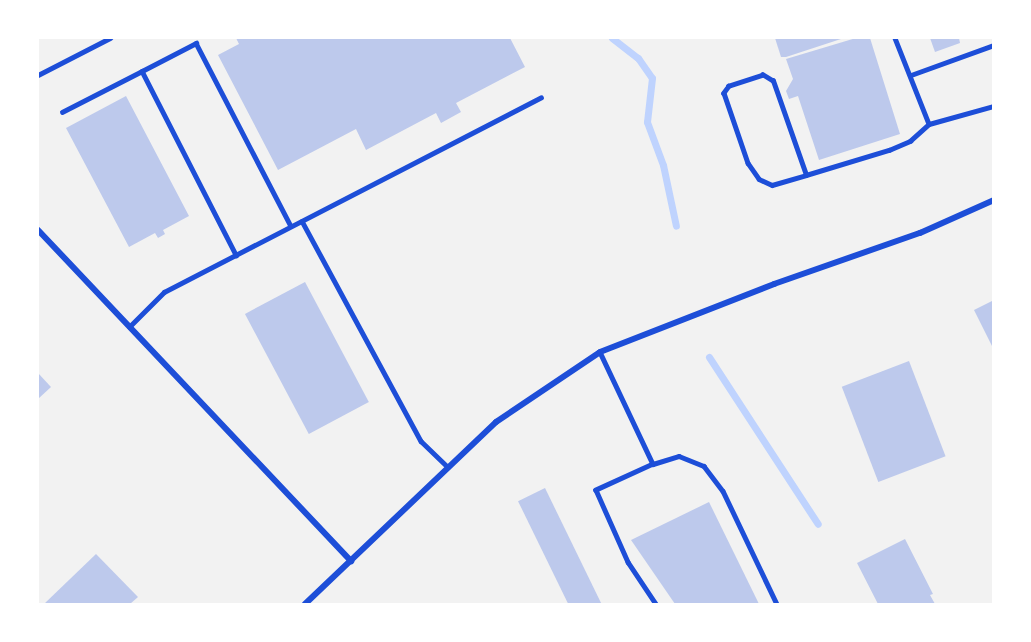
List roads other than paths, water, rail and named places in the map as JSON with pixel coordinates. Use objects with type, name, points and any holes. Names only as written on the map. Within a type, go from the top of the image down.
[{"type":"street","points":[[306,604],[448,466],[523,402],[600,352],[774,284],[920,233],[993,200]]},
{"type":"street","points":[[38,231],[351,561]]},
{"type":"lane","points":[[38,75],[110,38]]},
{"type":"lane","points":[[895,38],[929,124]]},
{"type":"lane","points":[[62,112],[196,43],[291,226]]},
{"type":"lane","points":[[911,75],[993,45]]},
{"type":"lane","points":[[142,71],[236,255]]},
{"type":"lane","points":[[806,175],[773,81],[763,75],[729,86],[724,93],[753,172],[772,184],[806,175],[889,150],[910,141],[929,124],[993,106]]},
{"type":"lane","points":[[129,327],[164,292],[541,97]]},
{"type":"lane","points":[[302,221],[421,441],[448,466]]},
{"type":"lane","points":[[600,352],[653,464]]},
{"type":"lane","points":[[656,604],[628,562],[596,490],[653,464],[679,456],[704,465],[723,491],[777,604]]},
{"type":"waterway","points":[[612,38],[638,58],[652,78],[647,122],[663,165],[676,226]]},
{"type":"waterway","points":[[709,357],[818,524]]}]
